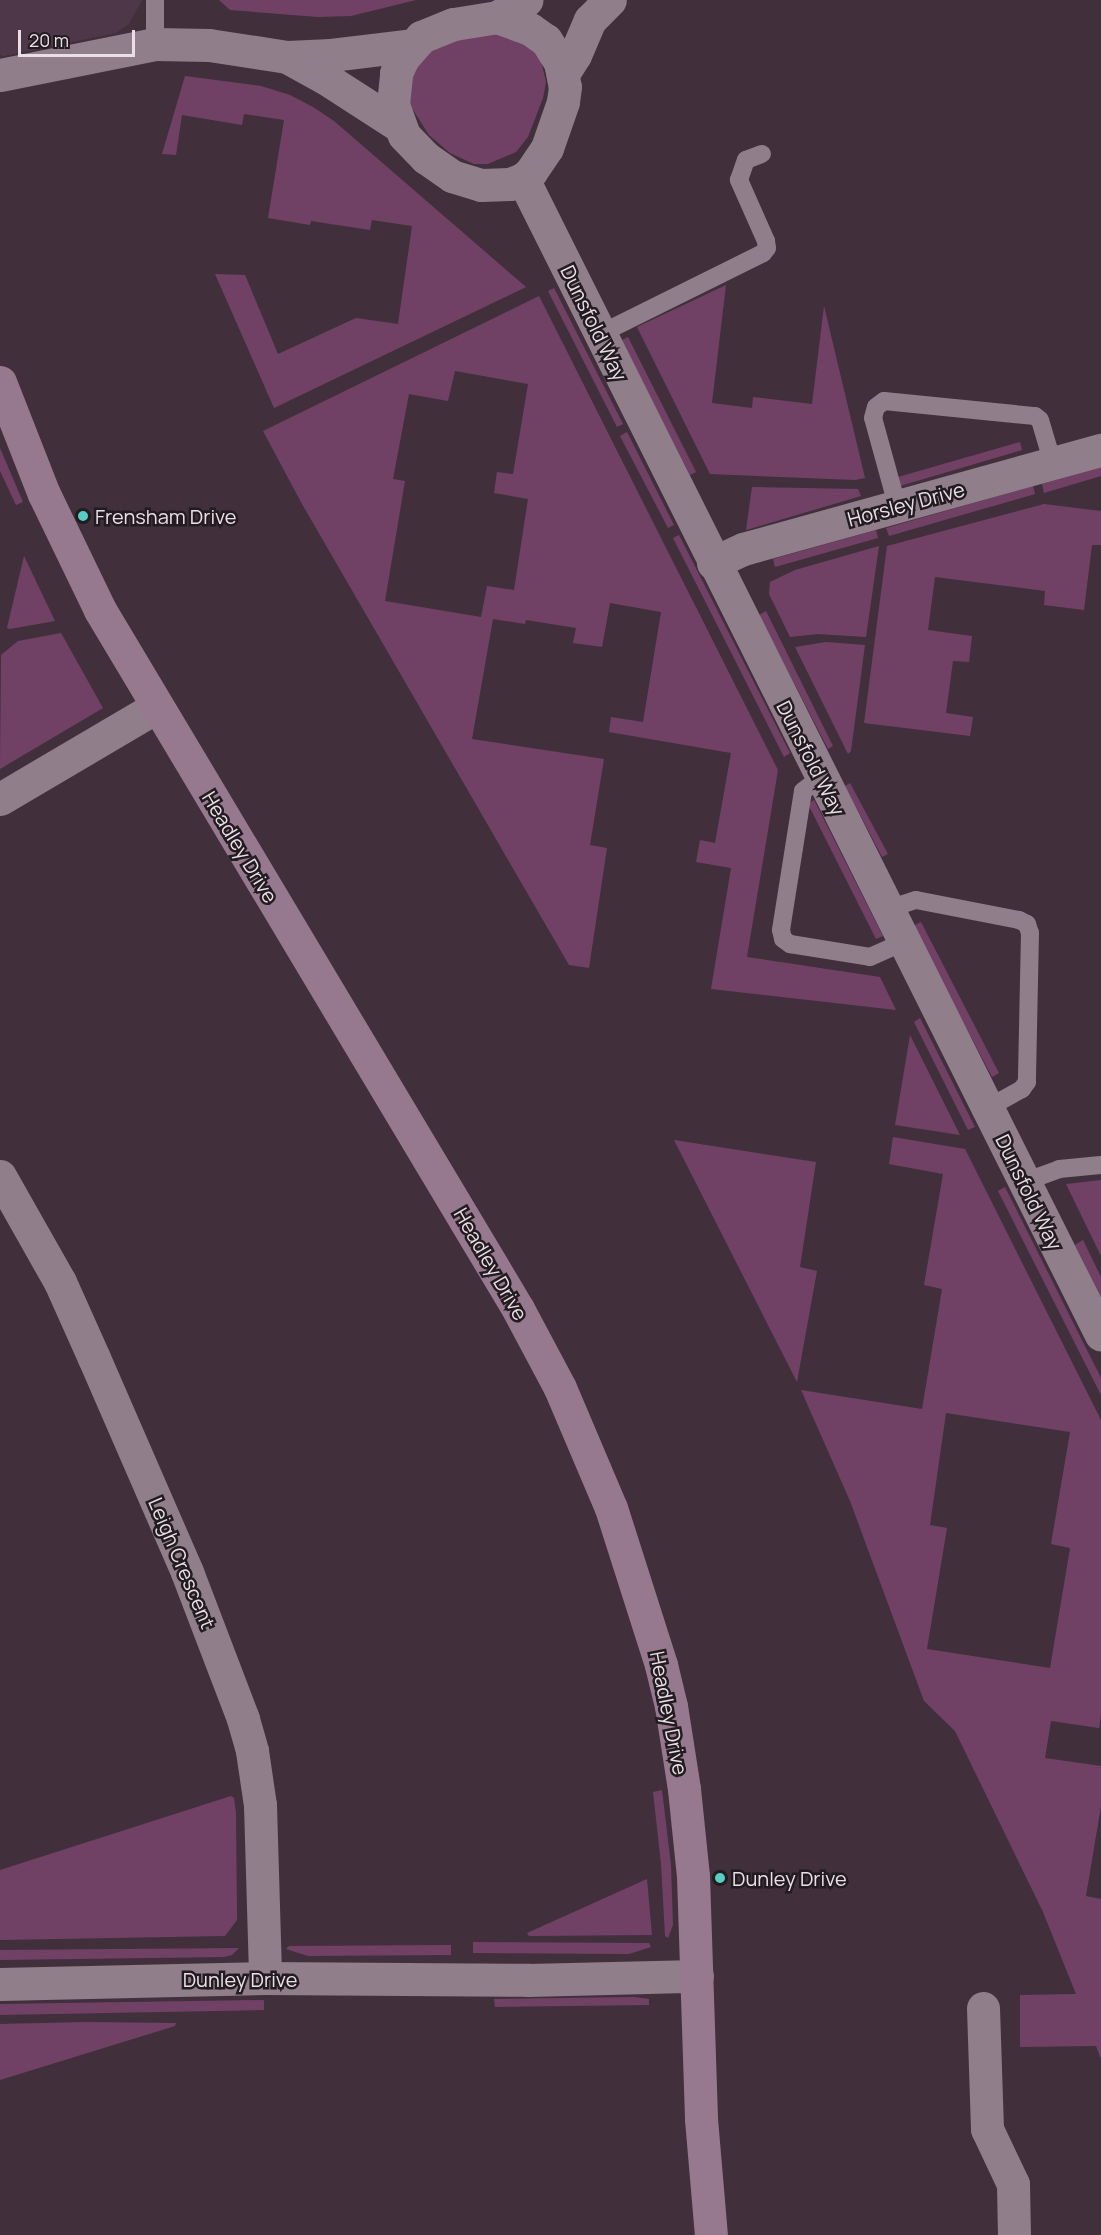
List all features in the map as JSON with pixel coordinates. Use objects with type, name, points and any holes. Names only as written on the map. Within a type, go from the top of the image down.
[{"type":"street","points":[[563,74],[575,55],[590,20],[610,0]]},
{"type":"street","points":[[287,57],[325,78],[398,125],[426,158],[452,176],[467,183],[494,186],[524,179],[540,161],[557,126],[563,102],[563,74],[560,62],[546,40],[530,29],[517,4],[433,31],[412,45],[402,58],[394,88],[398,125]]},
{"type":"street","points":[[0,75],[155,44],[209,45],[287,57],[331,55],[412,45]]},
{"type":"street","name":"Dunsfold Way","points":[[524,179],[713,563],[1101,1335]]},
{"type":"street","name":"Headley Drive","points":[[0,382],[22,442],[78,568],[156,707],[504,1284],[560,1388],[588,1449],[638,1588],[671,1706],[689,1836],[697,1976],[701,2119],[711,2235]]},
{"type":"street","name":"Horsley Drive","points":[[713,563],[743,549],[1101,450]]},
{"type":"street","points":[[0,799],[156,707]]},
{"type":"street","name":"Leigh Crescent","points":[[0,1176],[60,1282],[187,1572],[243,1719],[252,1751],[260,1805],[265,1978]]},
{"type":"street","name":"Dunley Drive","points":[[0,1984],[265,1978],[528,1980],[697,1976]]},
{"type":"street","points":[[983,2008],[987,2129],[1013,2184],[1014,2235]]},
{"type":"lane","points":[[155,0],[155,44]]},
{"type":"lane","points":[[600,334],[763,253],[767,248],[766,241],[739,180],[746,160],[762,153]]},
{"type":"lane","points":[[897,505],[873,418],[876,407],[884,401],[1035,416],[1042,424],[1053,464]]},
{"type":"lane","points":[[821,777],[803,791],[781,930],[783,939],[790,944],[870,957],[904,942]]},
{"type":"lane","points":[[888,909],[916,900],[1019,920],[1027,924],[1030,933],[1027,1082],[1022,1089],[987,1108]]},
{"type":"lane","points":[[1024,1182],[1059,1169],[1101,1165]]},
{"type":"shaded area","points":[[0,0],[142,0],[129,24],[116,33],[4,56],[0,55]]},
{"type":"shaded area","points":[[219,0],[416,0],[351,16],[318,17],[230,10]]},
{"type":"shaded area","points":[[501,32],[532,47],[541,61],[546,82],[543,98],[528,137],[516,152],[488,164],[474,164],[450,153],[429,135],[410,105],[409,87],[412,72],[434,47]]},
{"type":"shaded area","points":[[185,76],[261,86],[290,95],[313,107],[334,121],[526,287],[274,408],[215,274],[245,275],[278,354],[356,318],[398,324],[412,226],[372,220],[370,230],[311,221],[310,225],[268,218],[284,120],[244,114],[242,125],[182,115],[176,155],[162,154]]},
{"type":"shaded area","points":[[726,285],[712,403],[752,408],[753,397],[812,404],[824,306],[865,478],[855,480],[710,474],[637,327]]},
{"type":"shaded area","points":[[554,288],[623,424],[617,427],[548,291]]},
{"type":"shaded area","points":[[539,296],[778,770],[747,957],[880,977],[896,1010],[711,989],[731,868],[696,862],[700,840],[715,843],[731,753],[609,732],[611,717],[643,722],[661,612],[610,603],[602,647],[573,643],[576,628],[526,620],[525,624],[493,619],[472,739],[604,759],[590,845],[607,848],[589,968],[569,965],[302,504],[263,431]],"holes":[[[455,371],[528,384],[513,474],[497,472],[494,493],[528,499],[514,590],[487,586],[481,617],[385,601],[405,481],[393,479],[409,394],[448,401]]]},
{"type":"shaded area","points":[[628,337],[696,472],[690,475],[622,340]]},
{"type":"shaded area","points":[[627,432],[674,525],[668,528],[620,436]]},
{"type":"shaded area","points":[[1020,442],[1022,450],[900,486],[898,477]]},
{"type":"shaded area","points":[[0,448],[23,502],[16,505],[0,471]]},
{"type":"shaded area","points":[[1101,467],[1101,476],[1044,493],[1042,484]]},
{"type":"shaded area","points":[[1033,486],[1035,494],[889,536],[886,528]]},
{"type":"shaded area","points":[[752,487],[858,489],[861,496],[746,530]]},
{"type":"shaded area","points":[[1044,504],[1101,511],[1101,545],[1092,545],[1084,610],[1044,605],[1045,591],[935,577],[928,630],[972,636],[969,662],[953,661],[946,713],[973,717],[970,736],[864,723],[887,546]]},
{"type":"shaded area","points":[[876,530],[878,538],[775,567],[773,559]]},
{"type":"shaded area","points":[[679,535],[790,753],[784,757],[673,538]]},
{"type":"shaded area","points":[[879,546],[866,637],[818,634],[790,637],[769,594],[770,582],[795,570]]},
{"type":"shaded area","points":[[24,556],[55,621],[10,629],[7,628]]},
{"type":"shaded area","points":[[766,611],[833,746],[828,749],[759,615]]},
{"type":"shaded area","points":[[61,633],[103,708],[0,769],[1,655],[18,641]]},
{"type":"shaded area","points":[[826,642],[865,645],[851,751],[848,754],[795,647]]},
{"type":"shaded area","points":[[850,783],[888,854],[882,857],[845,786]]},
{"type":"shaded area","points":[[814,800],[883,936],[876,939],[808,804]]},
{"type":"shaded area","points":[[921,922],[999,1073],[992,1077],[913,926]]},
{"type":"shaded area","points":[[920,1018],[975,1127],[968,1130],[914,1022]]},
{"type":"shaded area","points":[[910,1035],[960,1135],[895,1125]]},
{"type":"shaded area","points":[[893,1137],[965,1149],[1101,1420],[1101,1715],[1099,1728],[1051,1721],[1045,1758],[1101,1766],[1101,1806],[1086,1896],[1101,1899],[1101,2059],[1096,2046],[1020,2047],[1020,1995],[1076,1994],[1043,1912],[955,1731],[924,1701],[850,1501],[801,1390],[922,1409],[942,1289],[924,1285],[943,1174],[889,1164]],"holes":[[[946,1413],[1070,1432],[1051,1544],[1070,1548],[1050,1668],[927,1649],[947,1528],[930,1525]]]},
{"type":"shaded area","points":[[674,1140],[816,1162],[800,1267],[817,1271],[797,1382]]},
{"type":"shaded area","points":[[1101,1180],[1101,1256],[1066,1184]]},
{"type":"shaded area","points":[[1005,1187],[1101,1378],[1101,1395],[998,1191]]},
{"type":"shaded area","points":[[1083,1240],[1101,1277],[1101,1298],[1075,1245]]},
{"type":"shaded area","points":[[662,1790],[671,1865],[673,1925],[668,1938],[665,1936],[661,1864],[653,1792]]},
{"type":"shaded area","points":[[231,1796],[234,1798],[236,1813],[237,1920],[225,1936],[0,1940],[0,1870]]},
{"type":"shaded area","points":[[647,1879],[652,1935],[529,1936],[527,1933]]},
{"type":"shaded area","points":[[473,1942],[649,1943],[651,1947],[629,1954],[473,1953]]},
{"type":"shaded area","points":[[451,1945],[451,1955],[308,1956],[286,1949],[289,1946]]},
{"type":"shaded area","points":[[239,1948],[232,1955],[224,1957],[0,1960],[0,1950]]},
{"type":"shaded area","points":[[634,1997],[649,1999],[649,2005],[495,2007],[494,1999]]},
{"type":"shaded area","points":[[264,2000],[264,2010],[0,2015],[0,2004]]},
{"type":"shaded area","points":[[176,2023],[175,2026],[0,2080],[0,2024]]},
{"type":"place","name":"Frensham Drive","points":[[83,516]]},
{"type":"place","name":"Dunley Drive","points":[[720,1878]]}]
